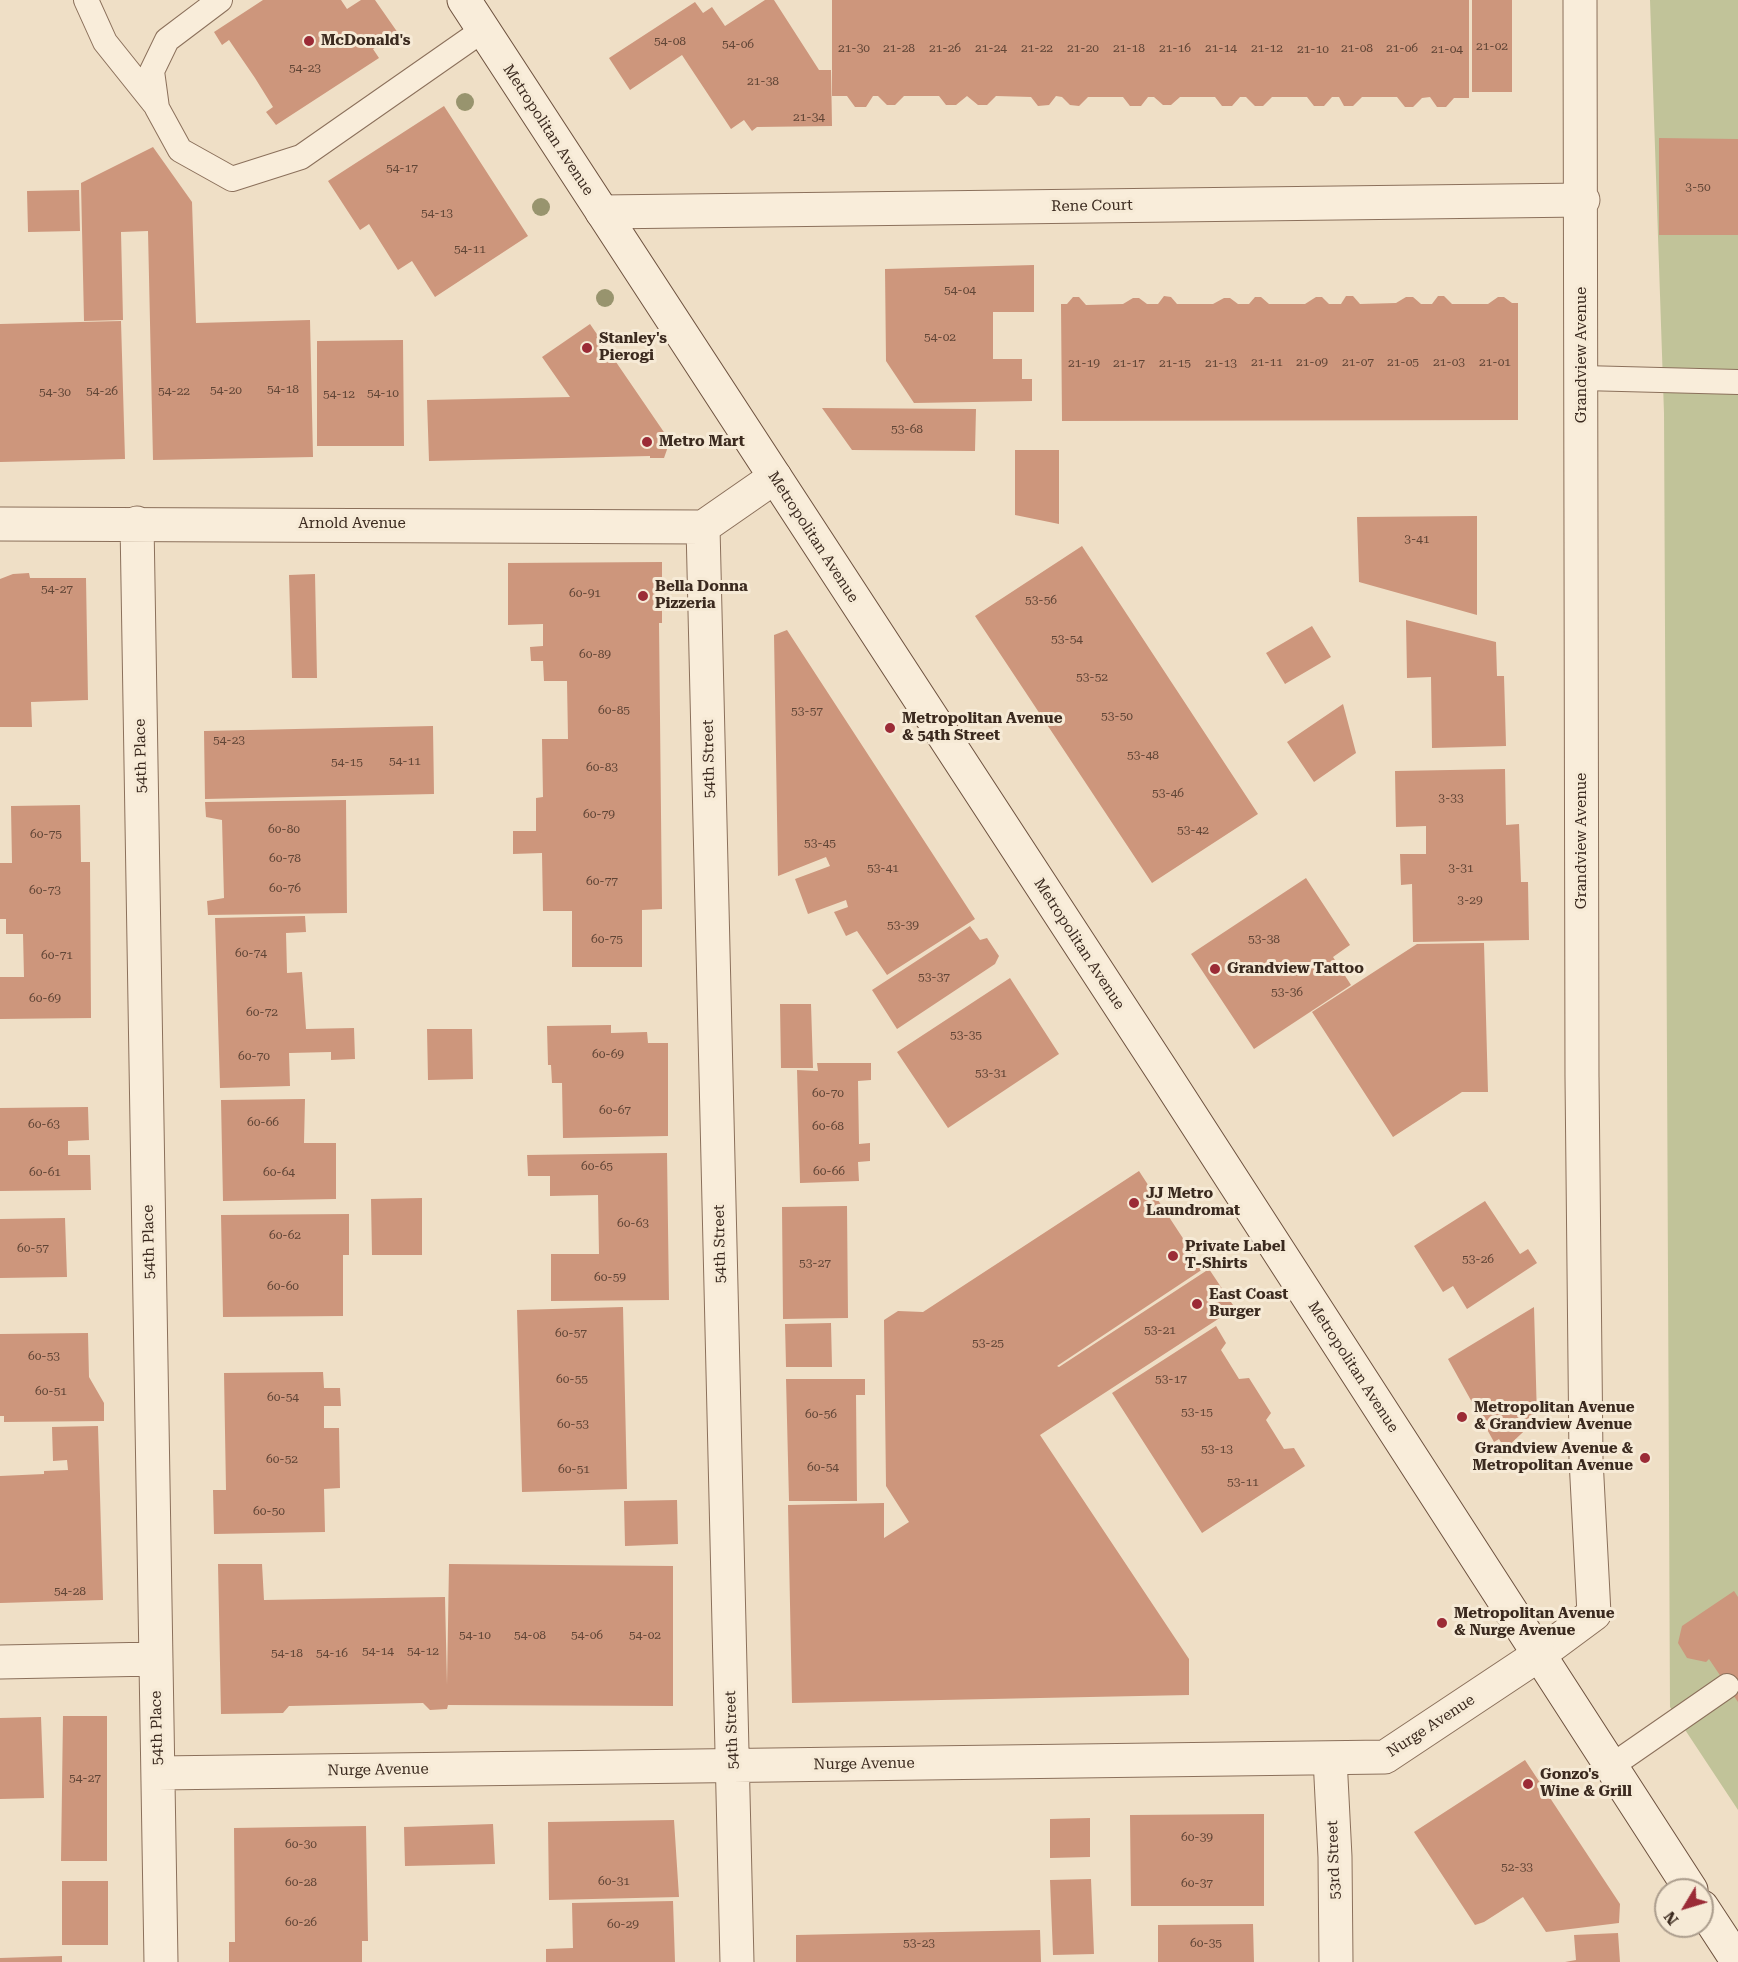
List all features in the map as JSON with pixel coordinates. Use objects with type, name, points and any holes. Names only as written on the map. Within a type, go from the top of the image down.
[{"type":"street","name":"Metropolitan Avenue","points":[[464,0],[1540,1654],[1682,1878]]},
{"type":"street","name":"Grandview Avenue","points":[[1540,1654],[1594,1614],[1586,1459],[1582,1077],[1581,0]]},
{"type":"street","name":"Rene Court","points":[[602,212],[1582,200]]},
{"type":"street","points":[[703,527],[775,477]]},
{"type":"street","name":"54th Place","points":[[137,523],[161,1962]]},
{"type":"street","name":"Arnold Avenue","points":[[0,524],[703,527]]},
{"type":"street","name":"54th Street","points":[[703,527],[734,1765],[736,1962]]},
{"type":"street","name":"Nurge Avenue","points":[[158,1773],[1385,1757],[1540,1654]]},
{"type":"street","points":[[0,1662],[156,1659]]},
{"type":"street","name":"53rd Street","points":[[1330,1758],[1335,1857],[1336,1962]]},
{"type":"street","points":[[1714,1926],[1738,1962]]},
{"type":"lane","points":[[86,0],[105,42],[157,108],[180,150],[232,179],[301,157],[483,30]]},
{"type":"lane","points":[[157,108],[152,71],[167,40],[220,0]]},
{"type":"lane","points":[[1582,378],[1738,382]]},
{"type":"lane","points":[[1610,1767],[1727,1686]]},
{"type":"green space","points":[[1650,0],[1738,0],[1738,1810],[1670,1707],[1664,413]]},
{"type":"building","points":[[263,0],[341,0],[347,9],[361,0],[375,0],[398,33],[373,49],[379,58],[276,125],[266,112],[273,107],[255,78],[229,40],[222,45],[214,32]]},
{"type":"building","points":[[765,0],[774,0],[819,70],[831,70],[832,126],[757,127],[752,131],[744,120],[731,129],[682,55],[630,90],[609,58],[695,2],[703,13],[712,7],[725,26]]},
{"type":"building","points":[[832,0],[1469,0],[1469,98],[1454,98],[1446,107],[1437,107],[1430,97],[1422,98],[1413,107],[1405,107],[1397,97],[1362,97],[1353,106],[1344,106],[1339,97],[1332,97],[1324,106],[1314,106],[1307,97],[1272,97],[1263,106],[1255,106],[1246,97],[1240,97],[1232,106],[1222,106],[1215,97],[1180,97],[1171,105],[1163,105],[1154,97],[1148,97],[1141,106],[1130,106],[1123,97],[1088,97],[1079,106],[1070,105],[1062,97],[1056,96],[1049,105],[1038,106],[1031,97],[996,96],[987,105],[978,105],[967,96],[956,105],[946,105],[939,96],[904,96],[895,105],[887,105],[878,96],[873,96],[866,107],[855,107],[847,96],[832,96]]},
{"type":"building","points":[[1472,0],[1512,0],[1512,92],[1472,92]]},
{"type":"building","points":[[444,106],[528,236],[435,297],[412,261],[398,270],[369,224],[360,230],[328,181]]},
{"type":"building","points":[[1659,138],[1738,139],[1738,235],[1659,235]]},
{"type":"building","points":[[153,147],[192,202],[196,323],[310,320],[313,457],[153,460],[148,231],[121,232],[123,320],[84,321],[81,183]]},
{"type":"building","points":[[79,190],[80,231],[28,232],[27,191]]},
{"type":"building","points":[[1034,265],[1034,312],[993,312],[993,359],[1022,359],[1022,379],[1032,379],[1032,401],[914,403],[886,361],[885,269]]},
{"type":"building","points":[[1164,296],[1171,297],[1177,304],[1213,304],[1224,298],[1230,298],[1238,304],[1249,304],[1255,297],[1261,297],[1269,304],[1305,304],[1316,297],[1322,297],[1329,304],[1341,304],[1346,296],[1353,296],[1360,304],[1396,303],[1406,297],[1413,297],[1421,304],[1432,304],[1438,296],[1444,296],[1452,304],[1488,304],[1498,297],[1504,297],[1512,303],[1518,303],[1518,420],[1062,421],[1061,304],[1067,304],[1073,297],[1079,297],[1086,305],[1123,304],[1133,298],[1139,298],[1147,304],[1158,304]]},
{"type":"building","points":[[121,321],[125,459],[0,462],[0,324]]},
{"type":"building","points":[[590,324],[670,441],[664,458],[650,458],[650,456],[429,461],[427,400],[570,397],[542,357]]},
{"type":"building","points":[[403,340],[404,446],[317,446],[317,341]]},
{"type":"building","points":[[822,408],[976,409],[975,451],[852,450]]},
{"type":"building","points":[[1015,450],[1059,450],[1059,524],[1015,515]]},
{"type":"building","points":[[1477,516],[1477,615],[1359,582],[1357,517]]},
{"type":"building","points":[[1082,546],[1258,814],[1152,883],[975,616]]},
{"type":"building","points":[[662,562],[662,623],[659,623],[662,909],[642,910],[642,967],[572,967],[572,911],[543,911],[542,853],[513,854],[513,831],[536,831],[536,798],[543,797],[542,739],[568,739],[567,681],[544,681],[543,661],[531,661],[530,647],[543,646],[543,624],[508,625],[508,563]]},
{"type":"building","points":[[29,573],[30,578],[86,578],[88,700],[31,702],[32,727],[0,727],[0,579],[13,574]]},
{"type":"building","points":[[315,574],[317,678],[292,678],[289,575]]},
{"type":"building","points":[[1406,620],[1496,642],[1497,676],[1504,676],[1506,746],[1432,748],[1431,677],[1407,678]]},
{"type":"building","points":[[1312,626],[1331,657],[1285,684],[1266,653]]},
{"type":"building","points":[[787,630],[975,919],[887,975],[857,931],[846,936],[834,912],[848,907],[846,900],[808,914],[795,879],[830,866],[826,857],[778,876],[774,635]]},
{"type":"building","points":[[1343,704],[1356,753],[1314,782],[1287,742]]},
{"type":"building","points":[[433,726],[434,794],[205,799],[204,731]]},
{"type":"building","points":[[1505,769],[1506,825],[1519,824],[1521,882],[1528,882],[1529,940],[1413,942],[1412,884],[1401,885],[1400,854],[1426,854],[1426,826],[1396,827],[1395,771]]},
{"type":"building","points":[[346,800],[347,913],[208,915],[207,901],[224,898],[222,820],[206,817],[205,802]]},
{"type":"building","points":[[80,805],[81,862],[90,862],[91,1018],[0,1019],[0,977],[24,977],[23,934],[6,934],[6,919],[0,919],[0,863],[12,863],[11,806]]},
{"type":"building","points":[[1306,878],[1350,945],[1333,957],[1351,985],[1254,1049],[1191,954]]},
{"type":"building","points":[[305,916],[306,932],[286,933],[287,973],[302,972],[306,1029],[354,1028],[355,1059],[331,1060],[331,1052],[289,1053],[290,1086],[220,1088],[215,918]]},
{"type":"building","points":[[970,926],[980,940],[987,938],[999,956],[995,964],[897,1029],[872,990]]},
{"type":"building","points":[[1484,943],[1488,1092],[1462,1092],[1393,1137],[1312,1012],[1417,944]]},
{"type":"building","points":[[1010,978],[1059,1054],[948,1128],[897,1052]]},
{"type":"building","points":[[780,1004],[811,1004],[813,1068],[781,1068]]},
{"type":"building","points":[[611,1025],[611,1033],[647,1032],[648,1043],[668,1043],[668,1136],[563,1138],[562,1083],[552,1083],[551,1065],[548,1065],[547,1026]]},
{"type":"building","points":[[427,1029],[472,1029],[473,1079],[428,1080]]},
{"type":"building","points":[[817,1063],[871,1063],[871,1080],[858,1081],[859,1144],[870,1143],[870,1161],[858,1162],[859,1181],[800,1183],[797,1070],[818,1071]]},
{"type":"building","points":[[305,1099],[304,1143],[336,1143],[336,1199],[223,1201],[221,1100]]},
{"type":"building","points":[[88,1107],[89,1140],[68,1141],[68,1155],[90,1155],[91,1190],[0,1191],[0,1108]]},
{"type":"building","points":[[667,1153],[669,1300],[551,1301],[551,1254],[599,1254],[598,1195],[550,1196],[550,1176],[528,1176],[527,1155]]},
{"type":"building","points":[[1139,1171],[1203,1269],[1057,1366],[1059,1367],[1209,1269],[1235,1308],[1040,1435],[1189,1659],[1189,1695],[792,1703],[788,1505],[884,1503],[884,1538],[909,1522],[886,1486],[884,1320],[898,1311],[923,1312]]},
{"type":"building","points":[[422,1198],[422,1255],[372,1255],[371,1199]]},
{"type":"building","points":[[1485,1201],[1520,1254],[1528,1249],[1537,1263],[1467,1309],[1453,1286],[1443,1292],[1414,1246]]},
{"type":"building","points":[[847,1206],[848,1318],[783,1319],[782,1207]]},
{"type":"building","points":[[349,1214],[349,1255],[343,1255],[343,1316],[223,1317],[221,1215]]},
{"type":"building","points":[[65,1218],[67,1277],[0,1278],[0,1219]]},
{"type":"building","points":[[623,1307],[627,1489],[522,1492],[517,1310]]},
{"type":"building","points":[[1534,1307],[1537,1419],[1505,1449],[1499,1439],[1494,1442],[1448,1359]]},
{"type":"building","points":[[831,1323],[832,1367],[786,1367],[785,1324]]},
{"type":"building","points":[[1216,1326],[1226,1343],[1221,1350],[1239,1379],[1249,1378],[1271,1413],[1266,1420],[1284,1449],[1294,1448],[1305,1466],[1202,1533],[1112,1393]]},
{"type":"building","points":[[88,1333],[89,1377],[104,1403],[104,1421],[4,1422],[4,1416],[0,1416],[0,1334]]},
{"type":"building","points":[[323,1372],[324,1388],[340,1388],[341,1406],[324,1406],[324,1428],[339,1428],[340,1488],[324,1489],[325,1532],[214,1534],[213,1490],[226,1490],[224,1373]]},
{"type":"building","points":[[786,1379],[865,1379],[865,1395],[856,1395],[857,1501],[789,1501]]},
{"type":"building","points":[[98,1426],[103,1600],[0,1603],[0,1476],[44,1474],[44,1471],[68,1470],[67,1460],[53,1461],[52,1427]]},
{"type":"building","points":[[677,1500],[678,1544],[625,1546],[624,1501]]},
{"type":"building","points":[[218,1564],[262,1564],[264,1600],[445,1597],[447,1685],[449,1564],[673,1566],[673,1706],[448,1705],[447,1709],[430,1710],[423,1703],[289,1706],[283,1713],[221,1714]]},
{"type":"building","points":[[1734,1591],[1738,1597],[1738,1702],[1709,1659],[1706,1662],[1687,1658],[1678,1643],[1682,1626]]},
{"type":"building","points":[[63,1716],[107,1716],[107,1861],[61,1861]]},
{"type":"building","points":[[41,1717],[44,1798],[0,1799],[0,1718]]},
{"type":"building","points":[[1525,1760],[1620,1904],[1619,1923],[1546,1932],[1523,1897],[1484,1922],[1475,1925],[1414,1832]]},
{"type":"building","points":[[1264,1814],[1264,1906],[1131,1906],[1130,1815]]},
{"type":"building","points":[[1090,1818],[1090,1857],[1050,1858],[1050,1819]]},
{"type":"building","points":[[674,1820],[679,1897],[549,1900],[548,1822]]},
{"type":"building","points":[[493,1824],[495,1864],[405,1866],[404,1827]]},
{"type":"building","points":[[366,1826],[368,1941],[362,1941],[362,1962],[229,1962],[229,1942],[235,1942],[234,1828]]},
{"type":"building","points":[[1091,1879],[1094,1954],[1053,1955],[1050,1880]]},
{"type":"building","points":[[62,1881],[108,1881],[108,1945],[62,1945]]},
{"type":"building","points":[[673,1901],[675,1962],[546,1962],[546,1949],[573,1948],[572,1903]]},
{"type":"building","points":[[1253,1924],[1254,1962],[1158,1962],[1158,1925]]},
{"type":"building","points":[[1040,1930],[1041,1962],[796,1962],[796,1935]]},
{"type":"building","points":[[1618,1933],[1620,1962],[1565,1962],[1576,1960],[1574,1935]]},
{"type":"building","points":[[62,1956],[62,1962],[0,1962],[0,1958]]},
{"type":"place","name":"McDonald's","points":[[309,41]]},
{"type":"place","name":"Stanley's Pierogi","points":[[587,348]]},
{"type":"place","name":"Metro Mart","points":[[647,442]]},
{"type":"place","name":"Bella Donna Pizzeria","points":[[643,596]]},
{"type":"place","name":"Metropolitan Avenue & 54th Street","points":[[890,728]]},
{"type":"place","name":"Grandview Tattoo","points":[[1215,969]]},
{"type":"place","name":"JJ Metro Laundromat","points":[[1134,1203]]},
{"type":"place","name":"Private Label T-Shirts","points":[[1173,1256]]},
{"type":"place","name":"East Coast Burger","points":[[1197,1304]]},
{"type":"place","name":"Metropolitan Avenue & Grandview Avenue","points":[[1462,1417]]},
{"type":"place","name":"Grandview Avenue & Metropolitan Avenue","points":[[1645,1458]]},
{"type":"place","name":"Metropolitan Avenue & Nurge Avenue","points":[[1442,1623]]},
{"type":"place","name":"Gonzo's Wine & Grill","points":[[1528,1784]]}]
